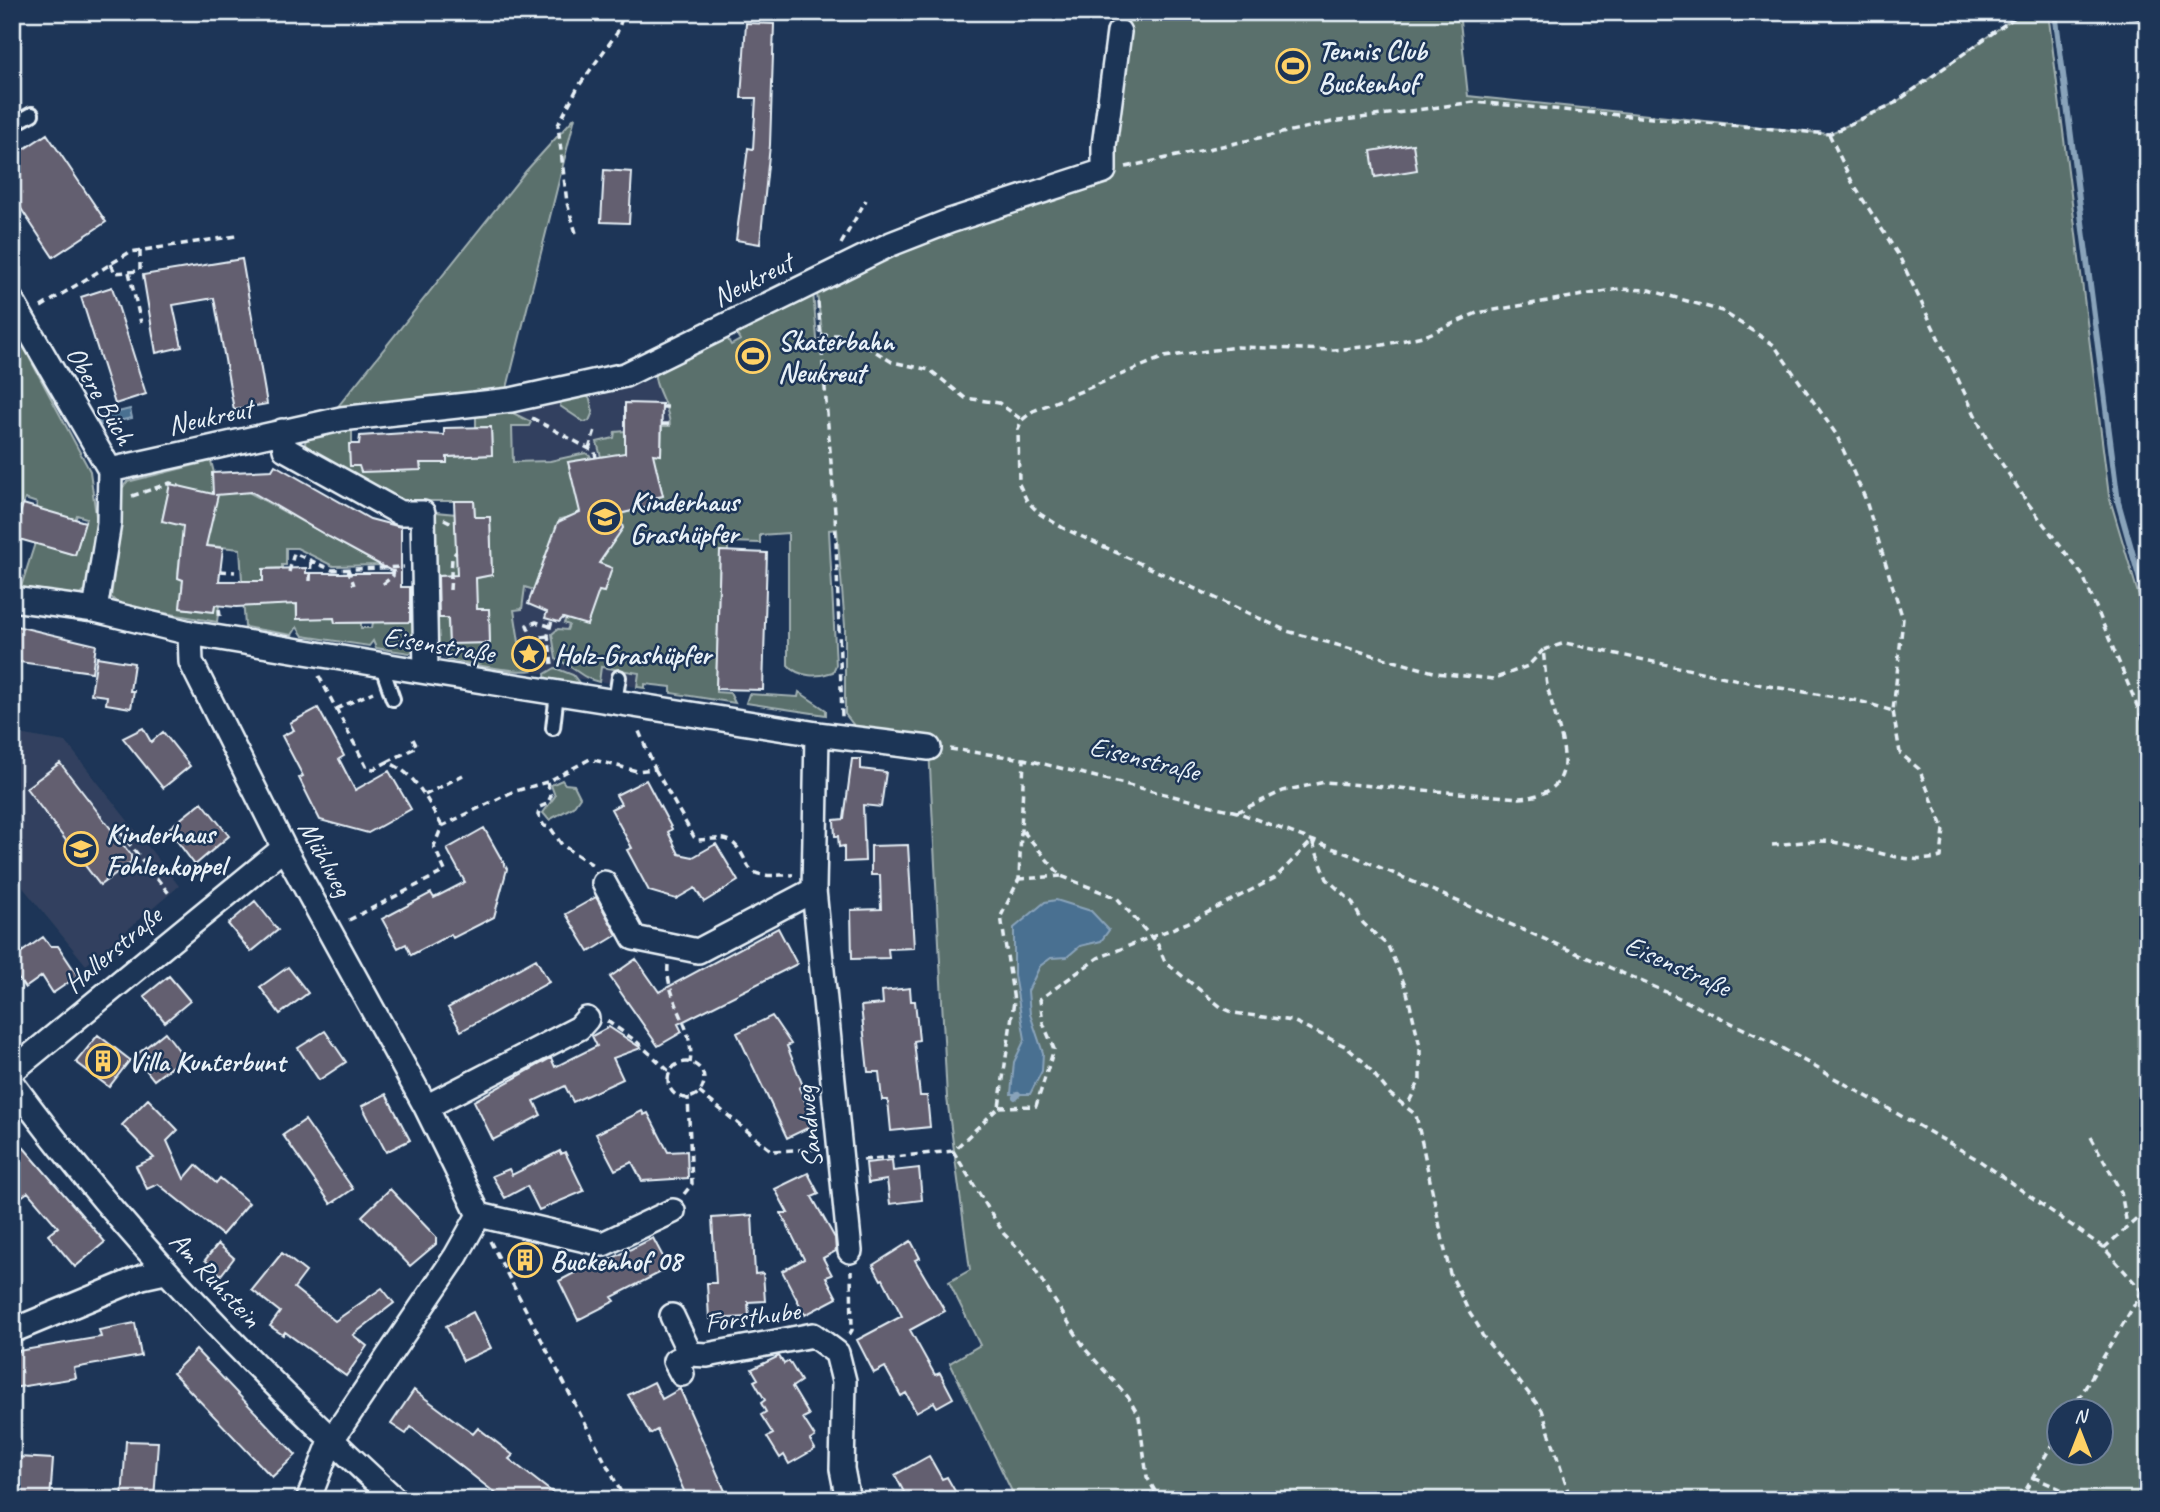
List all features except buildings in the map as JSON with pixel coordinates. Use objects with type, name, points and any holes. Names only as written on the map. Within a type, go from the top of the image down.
[{"type":"street","points":[[1104,172],[1104,146],[1119,32]]},
{"type":"street","name":"Neukreut","points":[[110,470],[341,419],[511,400],[625,375],[816,279],[950,221],[1104,172]]},
{"type":"street","name":"Obere Büch","points":[[15,309],[110,470],[109,523],[95,610]]},
{"type":"street","name":"Neukreut","points":[[282,431],[285,449],[400,513],[423,513],[426,672]]},
{"type":"street","name":"Eisenstraße","points":[[12,599],[95,610],[385,675],[426,672],[817,734],[929,748]]},
{"type":"street","name":"Mühlweg","points":[[190,632],[191,662],[284,848],[331,929],[426,1107],[482,1223]]},
{"type":"street","name":"Sandweg","points":[[817,734],[815,882],[850,1251]]},
{"type":"street","name":"Hallerstraße","points":[[12,1071],[284,848]]},
{"type":"street","points":[[604,883],[634,938],[698,951],[815,882]]},
{"type":"street","points":[[426,1107],[579,1028],[587,1019]]},
{"type":"street","name":"Am Ruhstein","points":[[12,1083],[165,1272],[331,1441],[396,1500]]},
{"type":"street","points":[[308,1500],[331,1441],[456,1256],[482,1223],[603,1244],[673,1210]]},
{"type":"street","points":[[12,1331],[142,1277],[165,1272]]},
{"type":"street","name":"Forsthube","points":[[672,1316],[686,1364],[707,1355],[813,1335],[837,1353]]},
{"type":"street","points":[[837,1353],[844,1381],[842,1469],[848,1500]]},
{"type":"lane","points":[[12,125],[32,114]]},
{"type":"lane","points":[[385,675],[393,699]]},
{"type":"lane","points":[[618,677],[626,704]]},
{"type":"lane","points":[[553,728],[557,693]]},
{"type":"path","points":[[576,233],[567,203],[558,125],[578,87],[617,33],[624,12]]},
{"type":"path","points":[[1104,172],[1332,122],[1474,102],[1829,134],[1895,103],[2015,17],[2029,12]]},
{"type":"path","points":[[2109,12],[2148,20]]},
{"type":"path","points":[[1829,134],[1853,184],[1899,256],[1989,444],[2027,502],[2083,576],[2148,732]]},
{"type":"path","points":[[842,722],[835,512],[816,279],[835,254],[866,200]]},
{"type":"path","points":[[15,309],[111,264],[130,252],[236,236]]},
{"type":"path","points":[[111,264],[115,273],[140,271],[141,250]]},
{"type":"path","points":[[129,272],[141,323]]},
{"type":"path","points":[[1772,845],[1831,841],[1900,859],[1928,860],[1941,858],[1944,829],[1919,769],[1900,753],[1893,711],[1903,619],[1865,498],[1836,434],[1774,345],[1722,311],[1649,290],[1619,289],[1477,313],[1427,335],[1383,345],[1334,350],[1236,347],[1164,357],[1033,411],[1022,420],[1018,429],[1019,484],[1027,500],[1040,514],[1287,631],[1437,673],[1469,679],[1493,679],[1528,666],[1543,650],[1565,643],[1762,685],[1859,701],[1893,711]]},
{"type":"path","points":[[821,335],[849,335],[892,362],[930,370],[965,398],[999,403],[1022,420]]},
{"type":"path","points":[[662,407],[668,407]]},
{"type":"path","points":[[522,413],[589,449],[596,458]]},
{"type":"path","points":[[662,424],[670,424]]},
{"type":"path","points":[[589,449],[595,430]]},
{"type":"path","points":[[110,500],[170,483],[179,486]]},
{"type":"path","points":[[12,549],[14,536]]},
{"type":"path","points":[[450,590],[452,558],[456,552]]},
{"type":"path","points":[[289,572],[294,553],[332,570],[425,567]]},
{"type":"path","points":[[310,581],[311,559]]},
{"type":"path","points":[[383,584],[393,576],[393,568]]},
{"type":"path","points":[[348,569],[354,585]]},
{"type":"path","points":[[220,571],[235,572]]},
{"type":"path","points":[[552,620],[548,636],[552,664]]},
{"type":"path","points":[[548,636],[532,638],[527,625],[536,622],[550,626]]},
{"type":"path","points":[[1237,812],[1283,791],[1325,782],[1520,798],[1540,796],[1554,788],[1561,779],[1564,759],[1548,689],[1543,650]]},
{"type":"path","points":[[318,674],[367,768],[374,769],[417,747],[413,739]]},
{"type":"path","points":[[336,709],[385,675]]},
{"type":"path","points":[[626,704],[654,769],[689,831],[698,840],[714,836],[727,839],[740,851],[750,870],[756,874],[815,882]]},
{"type":"path","name":"Eisenstraße","points":[[929,748],[966,750],[1024,759],[1237,812],[1650,984],[1771,1042],[1977,1159],[2104,1248],[2148,1298]]},
{"type":"path","points":[[1024,759],[1019,879],[1001,916],[1014,1001],[999,1107],[953,1152],[1004,1234],[1026,1256],[1086,1350],[1128,1397],[1139,1417],[1147,1477],[1160,1500]]},
{"type":"path","points":[[331,929],[445,872],[434,846],[442,826],[512,792],[547,782],[590,760],[637,771],[654,769]]},
{"type":"path","points":[[387,762],[406,772],[425,795],[442,826]]},
{"type":"path","points":[[425,795],[463,775]]},
{"type":"path","points":[[547,782],[551,796],[547,804],[540,807],[538,815],[544,826],[550,827],[562,845],[594,866],[604,883]]},
{"type":"path","points":[[119,831],[171,896]]},
{"type":"path","points":[[1023,831],[1061,876]]},
{"type":"path","points":[[999,1107],[1036,1106],[1054,1049],[1043,1023],[1040,999],[1098,958],[1150,935],[1187,923],[1275,878],[1312,841],[1327,878],[1352,902],[1363,923],[1388,946],[1406,988],[1420,1046],[1420,1080],[1407,1106]]},
{"type":"path","points":[[1019,879],[1061,876],[1118,898],[1150,935],[1165,962],[1221,1007],[1234,1013],[1293,1021],[1345,1046],[1364,1062],[1390,1094],[1416,1115],[1450,1274],[1469,1312],[1479,1323],[1482,1335],[1542,1410],[1569,1494],[1574,1500]]},
{"type":"path","points":[[669,945],[667,981],[681,1011],[690,1063]]},
{"type":"path","points":[[587,1019],[608,1022],[636,1041],[670,1072]]},
{"type":"path","points":[[679,1063],[690,1063],[699,1068],[704,1080],[698,1093],[688,1097],[673,1093],[668,1080],[670,1072],[679,1063]]},
{"type":"path","points":[[673,1210],[692,1184],[688,1097]]},
{"type":"path","points":[[2091,1137],[2121,1192],[2127,1225]]},
{"type":"path","points":[[2104,1248],[2148,1209]]},
{"type":"path","points":[[482,1223],[625,1500]]},
{"type":"path","points":[[837,1353],[852,1330],[850,1251]]},
{"type":"path","points":[[2080,1396],[2142,1292]]},
{"type":"path","points":[[2021,1500],[2044,1459]]},
{"type":"path","points":[[2033,1477],[2074,1495],[2141,1500]]},
{"type":"shaded area","name":"Kinderhaus Grashüpfer","points":[[655,378],[667,405],[687,479],[637,687],[505,668],[510,660],[507,410],[624,389]]},
{"type":"shaded area","points":[[130,409],[132,418],[100,425],[98,417]]},
{"type":"shaded area","name":"Kinderhaus Fohlenkoppel","points":[[12,733],[66,742],[179,886],[86,965],[12,874]]},
{"type":"shaded area","points":[[1056,900],[1091,911],[1109,930],[1101,941],[1080,946],[1067,957],[1051,958],[1040,966],[1028,991],[1030,1014],[1043,1053],[1042,1071],[1030,1094],[1011,1094],[1014,1062],[1025,1039],[1014,975],[1014,928],[1045,902]]},
{"type":"green space","points":[[1130,12],[1459,12],[1468,96],[1829,134],[1895,103],[2015,17],[2029,12],[2048,12],[2109,496],[2148,627],[2148,1500],[1016,1500],[950,1363],[980,1345],[949,1282],[970,1270],[947,1098],[929,748],[866,741],[845,714],[845,626],[837,529],[829,530],[836,665],[833,672],[809,675],[788,665],[788,533],[760,535],[760,543],[728,542],[728,552],[720,552],[716,692],[730,693],[735,703],[671,693],[671,687],[645,684],[645,688],[637,687],[639,673],[601,667],[599,682],[556,659],[552,634],[558,629],[567,630],[569,625],[564,623],[566,619],[594,589],[604,592],[612,568],[599,563],[622,526],[619,514],[649,507],[648,499],[663,496],[652,454],[661,454],[662,426],[670,426],[656,383],[655,369],[725,334],[731,345],[740,340],[733,328],[813,292],[818,350],[824,346],[815,279],[1104,165]]},
{"type":"green space","points":[[575,117],[505,396],[332,414],[526,171]]},
{"type":"green space","points":[[13,327],[90,471],[97,523],[89,588],[79,596],[21,587],[36,540],[40,544],[75,555],[86,518],[77,515],[74,522],[36,508],[37,503],[25,499],[20,514],[12,512]]},
{"type":"green space","points":[[586,395],[590,399],[593,412],[589,421],[584,422],[560,406],[561,401]]},
{"type":"green space","points":[[507,410],[531,422],[529,426],[512,426],[513,462],[550,461],[586,453],[592,458],[568,462],[593,511],[560,519],[534,590],[525,587],[522,609],[514,610],[519,642],[539,640],[545,645],[542,664],[536,669],[525,671],[448,660],[439,650],[437,617],[444,617],[447,610],[449,643],[490,642],[489,609],[477,609],[474,579],[492,575],[490,517],[475,517],[474,501],[402,501],[309,450],[305,444],[306,438],[325,432],[352,429],[352,444],[359,466],[421,469],[420,463],[447,463],[447,457],[492,455],[491,427],[476,427],[476,415]]},
{"type":"green space","points":[[625,431],[625,454],[601,457],[597,442],[614,438],[615,432]]},
{"type":"green space","points":[[211,461],[214,473],[381,565],[333,566],[297,548],[286,548],[286,565],[282,565],[282,568],[263,569],[264,604],[296,600],[297,619],[334,611],[335,623],[361,623],[361,628],[372,628],[373,622],[410,622],[410,618],[420,618],[418,649],[410,653],[376,648],[373,641],[369,646],[303,636],[297,627],[292,635],[245,627],[240,549],[192,544],[180,554],[178,577],[183,580],[180,608],[214,612],[215,605],[219,605],[217,622],[119,605],[111,597],[121,524],[117,495],[127,482]],"holes":[[[170,485],[217,495],[162,521]]]},
{"type":"green space","points":[[436,512],[456,514],[457,576],[436,576]]},
{"type":"green space","points":[[555,668],[573,675],[580,684],[575,689],[546,680],[545,674]]},
{"type":"green space","points":[[799,692],[826,710],[826,715],[746,703],[749,694],[798,697]]},
{"type":"green space","points":[[562,780],[565,784],[574,785],[580,797],[573,807],[549,820],[543,813],[555,796],[551,785]]},
{"type":"waterway","points":[[2055,12],[2118,502],[2148,608]]},
{"type":"waterway","points":[[1015,1097],[1018,1094]]},
{"type":"place","name":"Tennis Club Buckenhof","points":[[1293,66]]},
{"type":"place","name":"Skaterbahn Neukreut","points":[[753,356]]},
{"type":"place","name":"Kinderhaus Grashüpfer","points":[[605,517]]},
{"type":"place","name":"Holz-Grashüpfer","points":[[529,654]]},
{"type":"place","name":"Kinderhaus Fohlenkoppel","points":[[81,849]]},
{"type":"place","name":"Villa Kunterbunt","points":[[103,1061]]},
{"type":"place","name":"Buckenhof 08","points":[[525,1260]]}]
